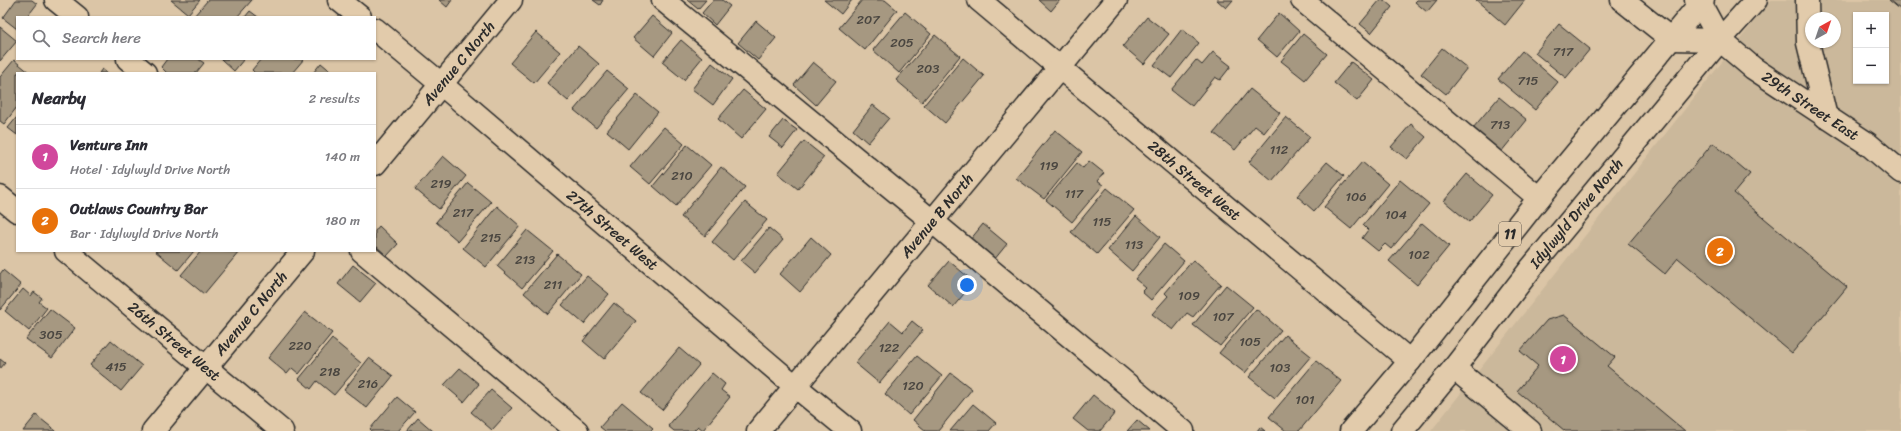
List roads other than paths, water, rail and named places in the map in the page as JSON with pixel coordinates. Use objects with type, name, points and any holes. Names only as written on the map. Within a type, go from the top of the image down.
[{"type":"street","points":[[56,0],[76,16]]},
{"type":"street","points":[[339,0],[359,16]]},
{"type":"street","name":"Avenue C North","points":[[376,163],[511,0]]},
{"type":"street","points":[[663,0],[932,221],[1183,431]]},
{"type":"street","name":"28th Street West","points":[[979,0],[1410,361]]},
{"type":"street","name":"Avenue B North","points":[[758,431],[1116,0]]},
{"type":"street","points":[[1302,0],[1539,198]]},
{"type":"street","points":[[1622,0],[1671,39],[1720,40],[1700,1]]},
{"type":"street","name":"Idylwyld Drive North","points":[[1402,431],[1454,368],[1532,267],[1720,40],[1756,0]]},
{"type":"street","points":[[1807,0],[1808,43],[1826,117]]},
{"type":"street","name":"11","points":[[1351,431],[1410,361],[1539,198],[1671,39],[1700,1]]},
{"type":"street","name":"27th Street West","points":[[376,30],[850,431]]},
{"type":"street","name":"29th Street East","points":[[1720,40],[1753,68],[1868,144],[1901,172]]},
{"type":"street","points":[[129,60],[144,72]]},
{"type":"street","points":[[0,197],[16,210]]},
{"type":"street","name":"26th Street West","points":[[67,252],[282,431]]},
{"type":"street","name":"Avenue C North","points":[[153,431],[301,252]]},
{"type":"street","points":[[363,252],[577,431]]},
{"type":"street","points":[[1454,368],[1530,431]]},
{"type":"place","name":"Outlaws Country Bar","points":[[1720,251]]},
{"type":"place","name":"Venture Inn","points":[[1563,359]]}]
